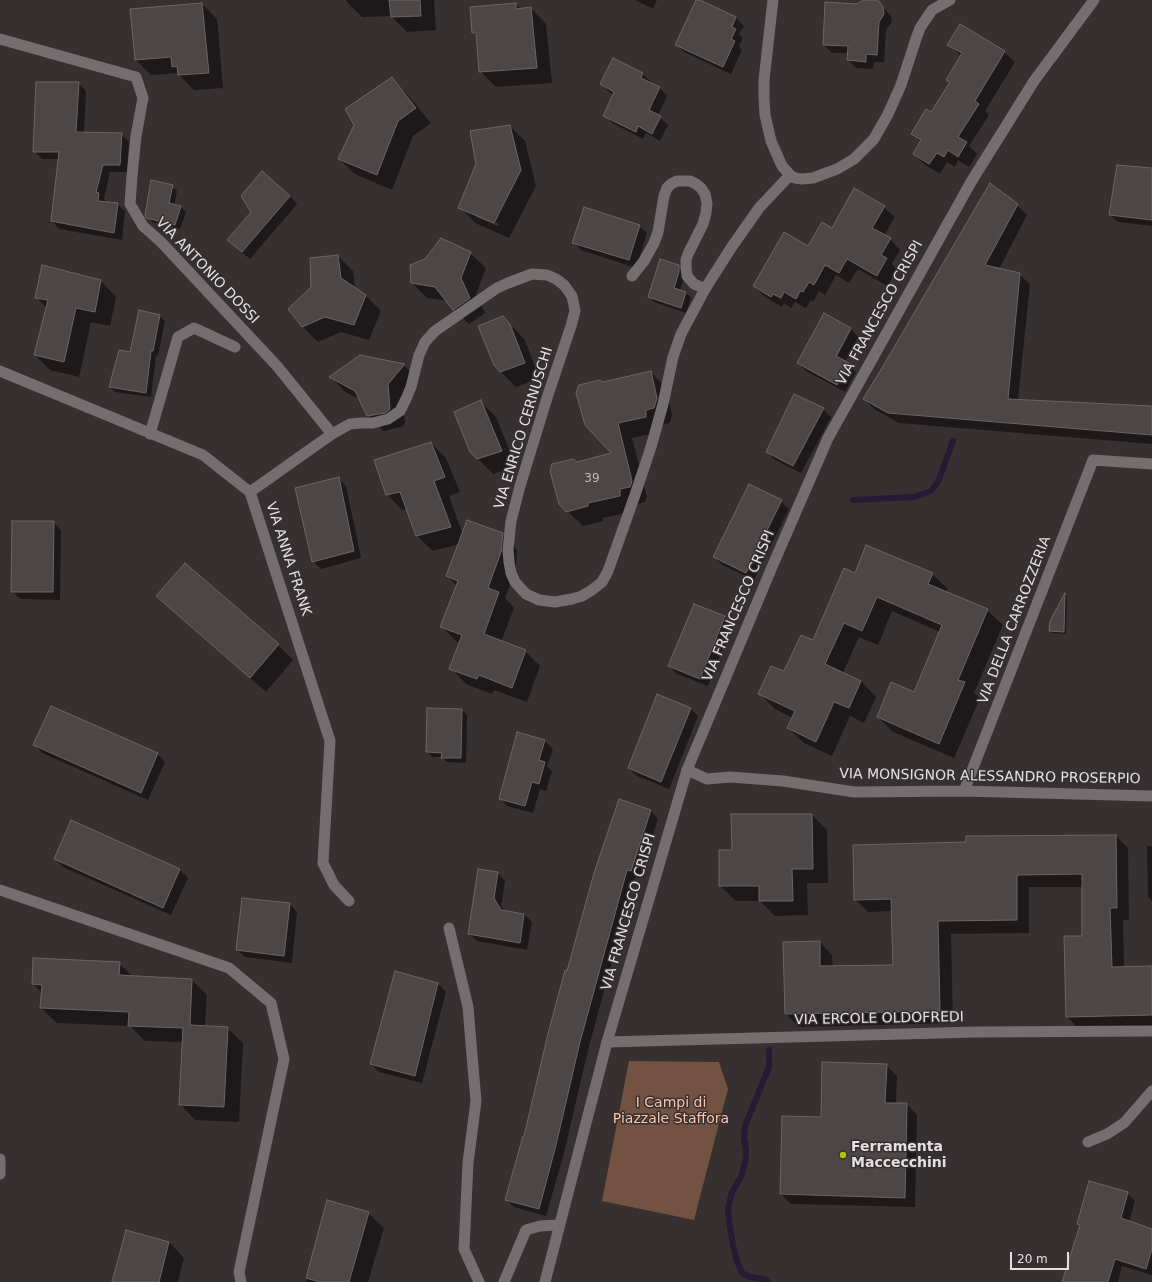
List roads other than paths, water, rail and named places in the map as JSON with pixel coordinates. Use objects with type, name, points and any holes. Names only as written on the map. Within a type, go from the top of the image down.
[{"type":"street","points":[[773,0],[764,80],[767,129],[775,152],[782,166],[790,175],[795,178],[802,179],[826,174],[837,169],[854,159],[867,146],[879,130],[901,85],[916,39],[926,18],[932,10],[950,0]]},
{"type":"street","name":"VIA FRANCESCO CRISPI","points":[[545,1282],[607,1042],[687,770],[772,567],[828,438],[971,182],[1034,81],[1094,0]]},
{"type":"street","name":"VIA ANTONIO DOSSI","points":[[0,38],[136,77],[144,98],[136,136],[130,204],[143,226],[161,242],[278,366],[332,434]]},
{"type":"street","name":"VIA ENRICO CERNUSCHI","points":[[250,492],[332,434],[350,424],[373,424],[388,419],[400,411],[411,387],[419,355],[425,342],[435,331],[497,288],[532,274],[548,275],[564,285],[572,296],[575,311],[536,434],[513,514],[509,544],[509,562],[511,573],[515,582],[526,594],[539,600],[555,602],[582,596],[602,582],[608,571],[651,448],[663,404],[673,357],[681,334],[705,289],[749,221],[790,175]]},
{"type":"street","points":[[632,276],[644,262],[654,243],[658,232],[664,196],[667,188],[677,181],[690,181],[701,188],[705,194],[707,203],[703,224],[686,260],[687,276],[694,284],[705,289]]},
{"type":"street","points":[[150,434],[178,337],[194,328],[236,347]]},
{"type":"street","name":"VIA ANNA FRANK","points":[[0,371],[203,456],[250,492],[330,741],[323,863],[334,885],[349,900]]},
{"type":"street","name":"VIA DELLA CARROZZERIA","points":[[964,791],[1093,460],[1152,464]]},
{"type":"street","name":"VIA MONSIGNOR ALESSANDRO PROSERPIO","points":[[687,770],[707,779],[730,777],[783,781],[854,792],[964,791],[1152,796]]},
{"type":"street","points":[[0,890],[229,968],[271,1003],[284,1059],[239,1272],[240,1282]]},
{"type":"street","points":[[449,928],[468,1007],[476,1101],[468,1163],[464,1249],[479,1282]]},
{"type":"street","name":"VIA ERCOLE OLDOFREDI","points":[[607,1042],[976,1032],[1152,1031]]},
{"type":"street","points":[[1088,1142],[1107,1134],[1124,1123],[1152,1092]]},
{"type":"street","points":[[0,1159],[0,1174]]},
{"type":"street","points":[[504,1282],[526,1230],[540,1226],[559,1225]]},
{"type":"waterway","points":[[853,500],[914,497],[931,491],[938,482],[953,441]]},
{"type":"waterway","points":[[768,1282],[764,1279],[750,1277],[742,1273],[733,1245],[728,1208],[732,1192],[741,1177],[745,1163],[745,1126],[769,1067],[769,1050]]},
{"type":"place","name":"Ferramenta Maccecchini","points":[[843,1155]]},
{"type":"park label","name":"I Campi di Piazzale Staffora","points":[[671,1112]]}]
